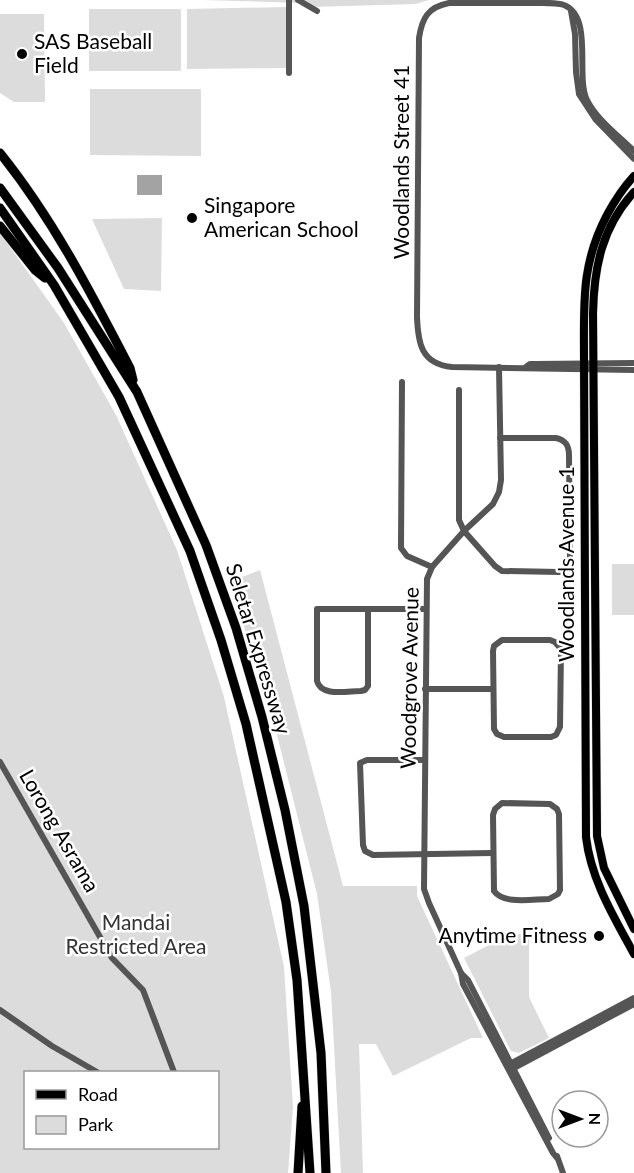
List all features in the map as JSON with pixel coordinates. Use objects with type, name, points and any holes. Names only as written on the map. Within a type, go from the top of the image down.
[{"type":"highway","points":[[0,153],[49,220],[81,273],[130,368],[137,392]]},
{"type":"highway","name":"Seletar Expressway","points":[[0,188],[58,268],[137,392],[206,545],[236,628],[262,717],[285,810],[306,917],[321,1053],[326,1173]]},
{"type":"highway","points":[[0,208],[54,285]]},
{"type":"highway","points":[[0,226],[35,270],[54,285]]},
{"type":"highway","name":"Seletar Expressway","points":[[54,285],[118,397],[142,445],[190,551],[222,640],[246,724],[286,902],[297,980],[310,1173]]},
{"type":"highway","points":[[298,1173],[303,1068]]},
{"type":"main road","name":"Woodlands Avenue 1","points":[[634,176],[618,195],[601,227],[588,263],[584,295],[586,837],[594,874],[634,954]]},
{"type":"main road","name":"Woodlands Avenue 1","points":[[634,192],[610,228],[597,266],[594,280],[593,367],[597,836],[604,868],[634,929]]},
{"type":"street","points":[[289,0],[289,73]]},
{"type":"street","points":[[298,0],[318,11]]},
{"type":"street","name":"Woodlands Street 41","points":[[571,10],[557,4],[449,3],[430,10],[421,24],[419,38],[417,327],[420,344],[430,360],[440,365],[526,367],[530,364],[593,367]]},
{"type":"street","points":[[571,10],[579,19],[583,80],[587,99],[601,119],[634,151]]},
{"type":"street","points":[[571,10],[579,94],[596,120],[634,159]]},
{"type":"street","points":[[593,367],[634,363]]},
{"type":"street","name":"Woodgrove Avenue","points":[[499,367],[500,486],[496,499],[432,567],[427,579],[424,889],[461,973],[468,980],[563,1173]]},
{"type":"street","points":[[593,367],[634,370]]},
{"type":"street","points":[[402,382],[402,548],[407,556],[432,567]]},
{"type":"street","points":[[459,390],[459,520],[464,531],[502,571],[559,572],[568,565],[570,455],[567,445],[556,438],[500,438]]},
{"type":"street","points":[[368,609],[368,686],[366,690],[323,691],[318,688],[316,681],[317,609],[368,609],[426,609]]},
{"type":"street","points":[[502,640],[550,640],[561,649],[560,727],[556,735],[551,737],[504,737],[496,734],[492,689],[493,651],[498,642],[502,640]]},
{"type":"street","points":[[426,689],[492,689]]},
{"type":"street","points":[[425,760],[367,760],[360,763],[364,851],[373,855],[492,852]]},
{"type":"street","name":"Lorong Asrama","points":[[0,762],[111,958],[143,990],[174,1071]]},
{"type":"street","points":[[502,803],[550,804],[557,809],[559,814],[560,890],[554,897],[505,899],[497,895],[494,891],[492,852],[493,815],[497,806],[502,803]]},
{"type":"street","points":[[568,1036],[634,998]]},
{"type":"street","points":[[510,1067],[634,1004]]},
{"type":"street","points":[[0,1010],[52,1046],[95,1071]]},
{"type":"green space","points":[[202,0],[429,0],[416,4],[310,7],[302,3]]},
{"type":"green space","points":[[287,7],[288,68],[187,69],[187,9]]},
{"type":"green space","points":[[89,9],[181,9],[181,71],[89,71]]},
{"type":"green space","name":"SAS Baseball Field","points":[[0,14],[44,14],[45,102],[14,102],[0,93]]},
{"type":"green space","points":[[90,89],[201,89],[201,156],[90,155]]},
{"type":"green space","points":[[162,218],[161,291],[124,289],[92,219]]},
{"type":"green space","name":"Mandai Restricted Area","points":[[0,233],[64,323],[116,415],[177,550],[224,697],[284,967],[293,1107],[288,1173],[0,1173]]},
{"type":"green space","points":[[612,564],[634,564],[634,615],[612,615]]},
{"type":"green space","points":[[260,570],[343,886],[417,886],[417,896],[483,1038],[471,1038],[393,1076],[376,1044],[359,1044],[363,1173],[341,1173],[331,992],[317,894],[274,723],[230,582]]},
{"type":"green space","points":[[510,934],[529,934],[529,997],[549,1038],[519,1053],[511,1051],[464,958]]},
{"type":"shaded area","points":[[137,175],[162,175],[162,195],[137,195]]},
{"type":"place","name":"SAS Baseball Field","points":[[22,54]]},
{"type":"place","name":"Singapore American School","points":[[192,218]]},
{"type":"place","name":"Anytime Fitness","points":[[599,936]]}]
